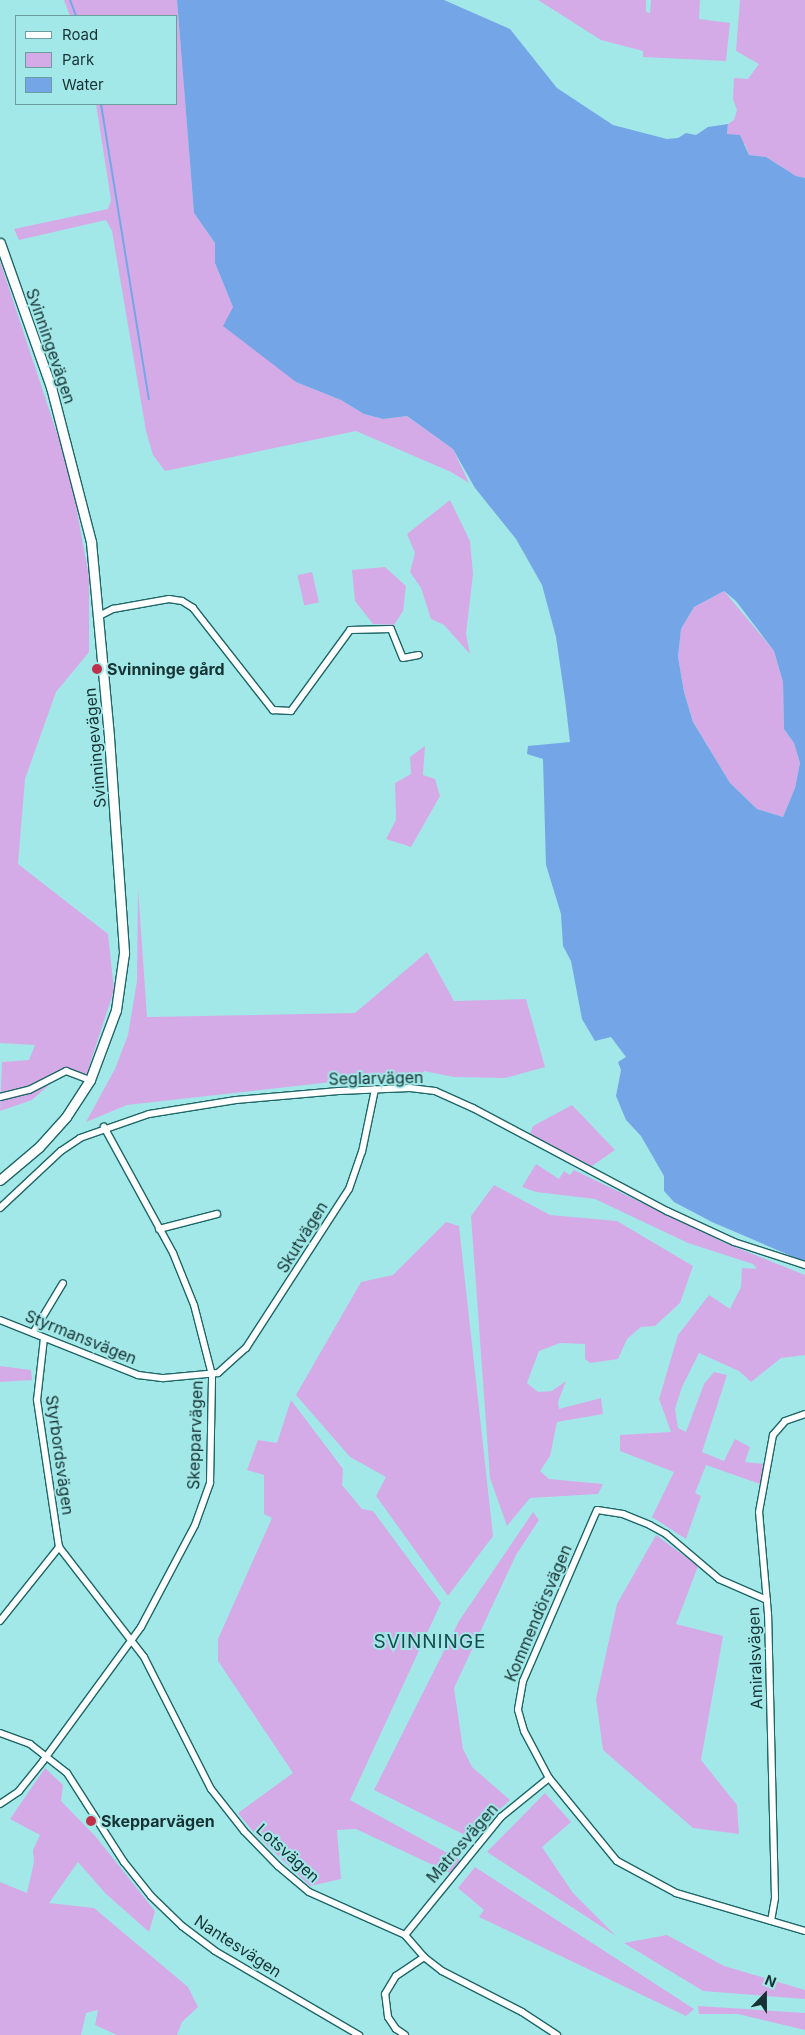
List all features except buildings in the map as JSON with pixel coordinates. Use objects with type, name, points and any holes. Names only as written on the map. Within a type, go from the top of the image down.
[{"type":"main road","name":"Svinningevägen","points":[[0,243],[52,387],[76,476],[96,570],[124,953],[111,1027],[90,1080],[66,1116],[39,1148],[0,1180]]},
{"type":"street","points":[[99,616],[113,610],[169,600],[182,601],[193,608],[274,710],[291,711],[350,630],[391,629],[403,658],[419,655]]},
{"type":"street","points":[[0,1097],[29,1090],[66,1071],[90,1080]]},
{"type":"street","name":"Seglarvägen","points":[[0,1208],[61,1151],[104,1127],[149,1114],[212,1103],[375,1090],[421,1089],[446,1096],[505,1123],[596,1176],[734,1242],[805,1265]]},
{"type":"street","name":"Skutvägen","points":[[212,1375],[227,1368],[246,1348],[349,1189],[362,1152],[375,1090]]},
{"type":"street","name":"Skepparvägen","points":[[0,1804],[19,1791],[132,1640],[179,1557],[207,1497],[210,1470],[212,1375],[194,1305],[180,1268],[104,1127]]},
{"type":"street","points":[[159,1229],[217,1214]]},
{"type":"street","points":[[33,1333],[63,1283]]},
{"type":"street","name":"Styrmansvägen","points":[[0,1320],[138,1375],[164,1378],[212,1375]]},
{"type":"street","name":"Styrbordsvägen","points":[[44,1338],[37,1400],[59,1547]]},
{"type":"street","name":"Amiralsvägen","points":[[771,1921],[775,1898],[767,1600],[759,1512],[767,1458],[774,1431],[788,1419],[805,1414]]},
{"type":"street","name":"Kommendörsvägen","points":[[767,1600],[719,1579],[666,1534],[650,1524],[623,1514],[597,1510],[518,1697],[524,1731],[549,1778],[597,1841],[632,1872],[699,1902],[805,1931]]},
{"type":"street","points":[[0,1621],[59,1547]]},
{"type":"street","name":"Lotsvägen","points":[[59,1547],[132,1640],[152,1671],[212,1789],[244,1832],[278,1866],[310,1892],[405,1935],[424,1957],[454,1978],[522,2012],[558,2035]]},
{"type":"street","name":"Nantesvägen","points":[[0,1733],[25,1742],[47,1756],[80,1788],[140,1882],[182,1926],[216,1951],[359,2035]]},
{"type":"street","name":"Matrosvägen","points":[[405,1935],[501,1817],[549,1778]]},
{"type":"street","points":[[405,2035],[396,2029],[388,2017],[385,1994],[396,1976],[424,1957]]},
{"type":"green space","points":[[64,0],[177,0],[194,213],[215,243],[215,263],[233,307],[296,382],[341,400],[364,414],[383,419],[407,416],[453,449],[469,483],[451,472],[356,431],[165,471],[153,455],[146,431],[112,231],[106,220],[19,240],[14,229],[108,209],[111,200],[96,105],[178,105],[178,15],[70,15]]},
{"type":"green space","points":[[538,0],[646,0],[646,12],[650,13],[651,0],[700,0],[699,19],[730,23],[726,61],[643,57],[643,51],[601,40]]},
{"type":"green space","points":[[740,0],[805,0],[805,178],[796,176],[766,157],[749,155],[745,144],[727,135],[728,124],[734,120],[737,110],[733,99],[734,78],[748,79],[759,64],[736,51]]},
{"type":"green space","points":[[0,261],[70,473],[89,577],[89,652],[56,692],[25,779],[18,864],[108,934],[114,990],[86,1076],[62,1073],[32,1100],[0,1111],[2,1062],[29,1060],[35,1045],[0,1043]]},
{"type":"green space","points":[[450,500],[470,541],[473,574],[466,634],[470,654],[444,625],[431,619],[421,588],[410,572],[415,553],[407,534]]},
{"type":"green space","points":[[385,567],[406,586],[403,611],[394,625],[373,624],[355,601],[352,570]]},
{"type":"green space","points":[[312,572],[319,602],[304,606],[297,575]]},
{"type":"green space","points":[[724,591],[774,651],[783,682],[784,729],[794,743],[800,763],[795,788],[783,817],[757,809],[730,783],[693,722],[684,692],[678,657],[681,629],[694,607]]},
{"type":"green space","points":[[425,746],[423,775],[435,779],[440,796],[411,847],[386,839],[396,820],[395,783],[411,774],[410,757]]},
{"type":"green space","points":[[138,888],[147,1017],[355,1013],[427,952],[454,1001],[526,999],[545,1067],[505,1078],[454,1077],[424,1071],[419,1078],[349,1080],[127,1105],[86,1122],[115,1069],[128,1035],[137,981]]},
{"type":"green space","points":[[572,1105],[615,1150],[589,1168],[530,1134],[533,1126]]},
{"type":"green space","points":[[536,1164],[559,1179],[564,1171],[570,1175],[574,1170],[725,1243],[805,1275],[805,1355],[781,1358],[751,1382],[739,1371],[699,1353],[682,1387],[675,1409],[678,1428],[686,1432],[704,1384],[714,1372],[727,1375],[702,1452],[724,1461],[735,1439],[750,1447],[745,1462],[764,1464],[760,1484],[706,1465],[695,1493],[701,1496],[686,1539],[652,1517],[674,1472],[620,1451],[620,1435],[671,1432],[659,1399],[678,1335],[709,1295],[730,1309],[741,1287],[742,1268],[757,1269],[753,1264],[688,1243],[595,1199],[536,1192],[522,1187]]},
{"type":"green space","points":[[494,1185],[550,1215],[617,1221],[693,1266],[680,1303],[655,1326],[641,1327],[627,1339],[618,1359],[590,1363],[585,1359],[585,1344],[560,1343],[539,1351],[527,1383],[538,1392],[552,1391],[566,1381],[558,1402],[559,1409],[601,1398],[603,1414],[557,1422],[550,1456],[540,1471],[549,1479],[603,1484],[598,1494],[530,1498],[507,1526],[490,1478],[471,1216]]},
{"type":"green space","points":[[446,1222],[459,1226],[493,1536],[448,1596],[376,1496],[386,1477],[350,1457],[296,1395],[361,1282],[393,1275]]},
{"type":"green space","points":[[0,1366],[31,1370],[32,1380],[0,1382]]},
{"type":"green space","points":[[291,1400],[343,1469],[342,1485],[362,1509],[373,1511],[441,1603],[350,1800],[460,1860],[450,1873],[356,1829],[337,1830],[341,1879],[310,1886],[255,1834],[238,1813],[293,1773],[218,1661],[218,1639],[272,1518],[264,1514],[264,1475],[247,1470],[258,1440],[277,1443]]},
{"type":"green space","points":[[533,1512],[539,1520],[516,1555],[454,1688],[463,1749],[472,1767],[510,1800],[469,1837],[374,1790],[459,1621]]},
{"type":"green space","points":[[656,1535],[698,1566],[676,1624],[723,1636],[701,1760],[737,1805],[739,1834],[693,1828],[603,1750],[596,1699],[617,1604]]},
{"type":"green space","points":[[45,1768],[63,1785],[61,1801],[96,1837],[155,1911],[149,1932],[105,1893],[78,1862],[49,1903],[94,1908],[188,1987],[198,2007],[182,2022],[177,2035],[117,2035],[95,2025],[98,2010],[86,2013],[81,2035],[0,2035],[0,1882],[27,1893],[34,1862],[33,1850],[40,1835],[10,1819]]},
{"type":"green space","points":[[545,1793],[571,1822],[542,1847],[573,1893],[616,1936],[487,1852]]},
{"type":"green space","points":[[475,1867],[694,2009],[686,2016],[479,1917],[484,1910],[458,1888]]},
{"type":"green space","points":[[667,1935],[724,1966],[805,1990],[805,1999],[703,1991],[624,1943]]},
{"type":"green space","points":[[698,2006],[805,2013],[805,2030],[738,2014],[699,2014]]},
{"type":"water","points":[[177,0],[444,0],[510,29],[557,88],[613,125],[667,139],[678,138],[686,133],[696,135],[708,127],[728,124],[727,134],[740,135],[749,155],[766,157],[796,176],[805,178],[805,1262],[712,1222],[674,1202],[664,1191],[664,1176],[641,1136],[626,1120],[616,1096],[621,1070],[618,1062],[626,1057],[611,1037],[595,1041],[582,1019],[571,961],[563,946],[561,914],[546,865],[543,759],[527,754],[528,746],[570,742],[565,699],[556,637],[542,585],[516,539],[475,488],[453,449],[407,416],[383,419],[364,414],[341,400],[296,382],[223,326],[233,307],[215,263],[215,243],[194,213]],"holes":[[[724,591],[736,601],[774,651],[783,682],[784,729],[794,743],[800,763],[795,788],[783,817],[757,809],[730,783],[693,722],[684,692],[678,657],[681,629],[694,607]]]},
{"type":"waterway","points":[[70,0],[76,15]]},
{"type":"waterway","points":[[101,105],[149,399]]},
{"type":"place","name":"Svinninge gård","points":[[97,669]]},
{"type":"place","name":"Skepparvägen","points":[[91,1821]]},
{"type":"district","name":"SVINNINGE","points":[[430,1642]]}]
